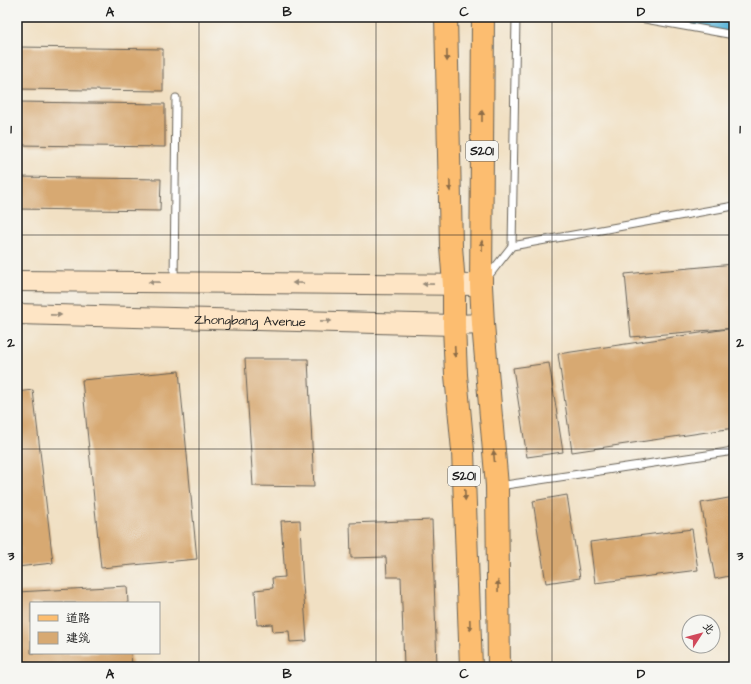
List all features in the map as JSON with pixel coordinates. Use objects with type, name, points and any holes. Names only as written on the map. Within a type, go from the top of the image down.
[{"type":"main road","name":"S201","points":[[446,17],[451,246],[454,285],[456,375],[463,451],[471,667]]},
{"type":"main road","name":"S201","points":[[483,17],[481,285],[497,486],[499,667]]},
{"type":"main road","points":[[17,281],[481,285]]},
{"type":"main road","name":"Zhongbang Avenue","points":[[17,314],[483,324]]},
{"type":"lane","points":[[481,285],[512,246],[516,17]]},
{"type":"lane","points":[[634,17],[734,35]]},
{"type":"lane","points":[[174,282],[176,98]]},
{"type":"lane","points":[[512,246],[734,206]]},
{"type":"lane","points":[[497,486],[734,451]]},
{"type":"building","points":[[17,47],[163,49],[163,91],[17,89]]},
{"type":"building","points":[[17,102],[165,104],[165,147],[17,145]]},
{"type":"building","points":[[17,177],[161,179],[160,211],[17,209]]},
{"type":"building","points":[[734,264],[734,328],[631,337],[625,274]]},
{"type":"building","points":[[734,328],[734,428],[572,452],[558,354]]},
{"type":"building","points":[[245,359],[308,359],[314,487],[253,486]]},
{"type":"building","points":[[549,363],[563,452],[527,457],[513,368]]},
{"type":"building","points":[[179,371],[197,559],[101,568],[82,380]]},
{"type":"building","points":[[33,390],[53,563],[17,567],[17,392]]},
{"type":"building","points":[[567,495],[580,578],[546,583],[533,501]]},
{"type":"building","points":[[734,497],[734,575],[715,579],[701,503]]},
{"type":"building","points":[[300,520],[307,641],[290,642],[289,631],[273,632],[272,624],[257,625],[255,590],[273,588],[272,578],[285,577],[281,521]]},
{"type":"building","points":[[432,520],[437,667],[404,667],[401,577],[387,577],[386,557],[351,558],[350,523]]},
{"type":"building","points":[[692,529],[698,570],[595,583],[590,542]]},
{"type":"building","points":[[127,586],[128,602],[30,602],[30,654],[131,654],[132,667],[17,667],[17,592]]},
{"type":"waterway","points":[[697,17],[734,23]]}]
